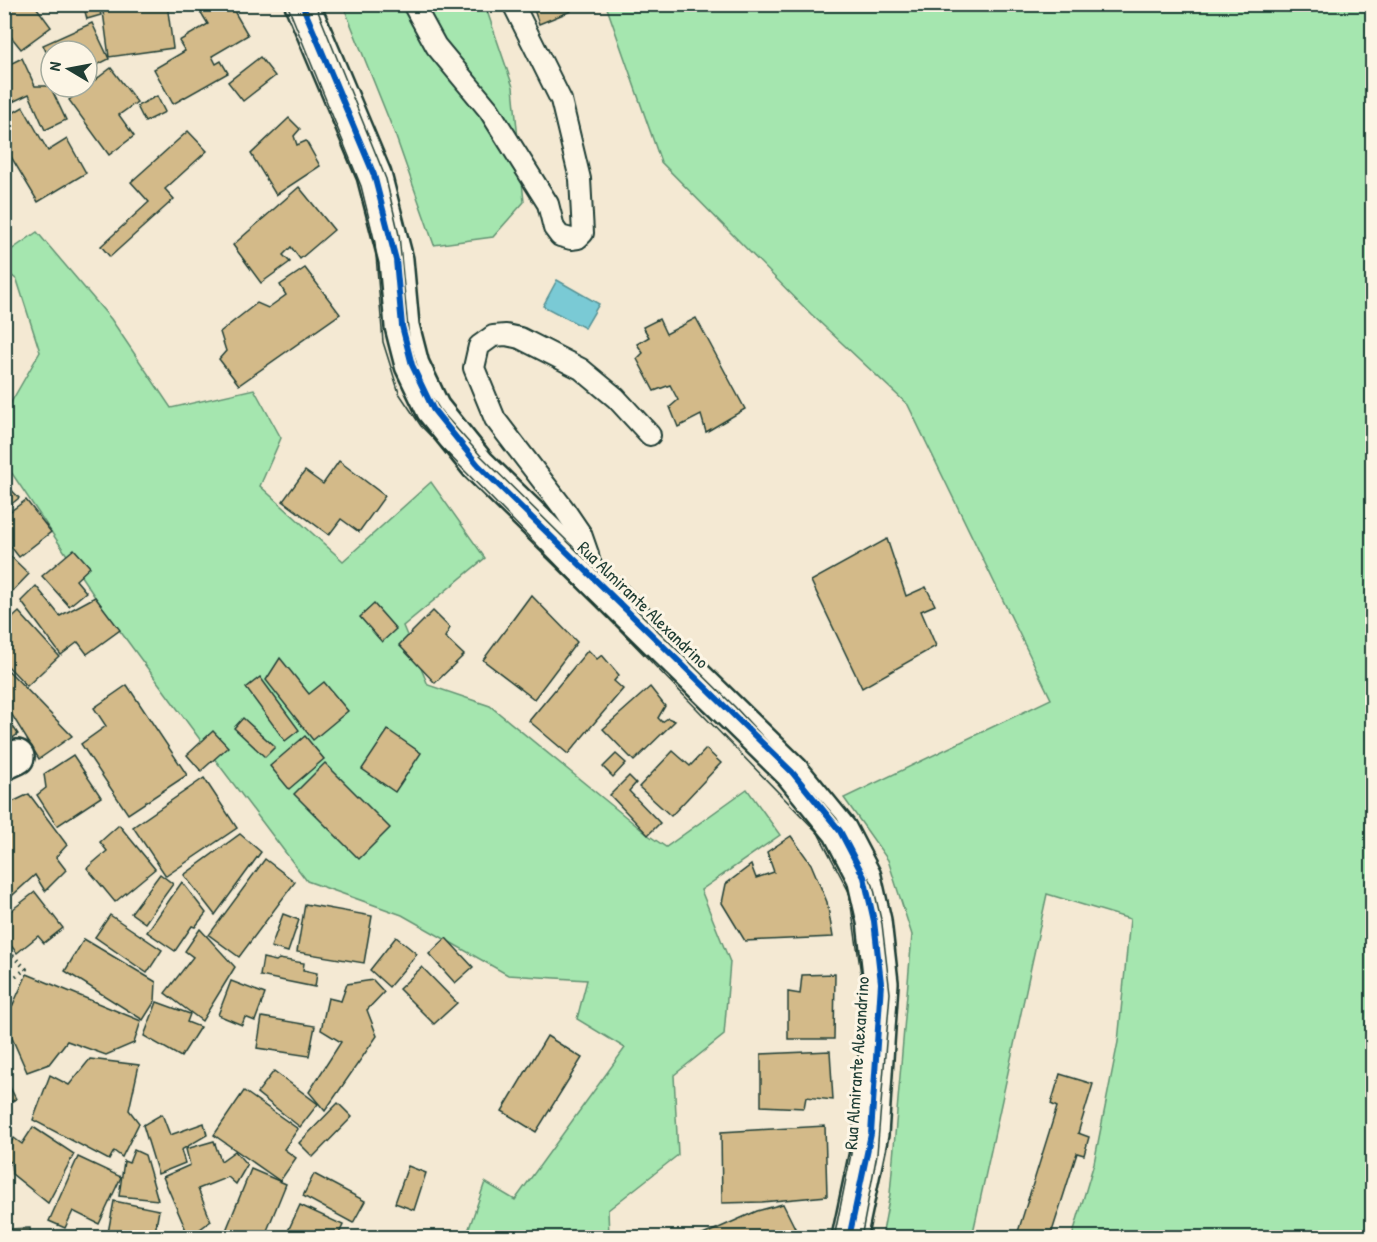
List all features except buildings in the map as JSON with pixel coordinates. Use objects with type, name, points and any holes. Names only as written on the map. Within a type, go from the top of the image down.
[{"type":"street","name":"Rua Almirante Alexandrino","points":[[302,4],[374,175],[396,260],[404,336],[412,365],[433,409],[478,465],[792,772],[840,831],[864,877],[874,921],[880,983],[870,1134],[849,1238]]},
{"type":"lane","points":[[413,4],[436,46],[489,110],[548,204],[554,228],[561,236],[571,239],[578,238],[583,233],[580,179],[561,100],[514,6]]},
{"type":"lane","points":[[591,575],[588,554],[581,534],[495,419],[474,368],[479,346],[493,336],[506,335],[520,338],[581,369],[616,398],[650,435]]},
{"type":"path","points":[[4,947],[26,969],[4,985]]},
{"type":"green space","points":[[343,5],[485,5],[513,87],[524,202],[493,237],[434,245],[396,137]]},
{"type":"green space","points":[[606,5],[1372,5],[1372,1237],[1072,1237],[1094,1163],[1118,1042],[1130,919],[1047,894],[972,1237],[882,1237],[890,1194],[912,935],[888,860],[844,798],[1051,699],[908,405],[811,314],[661,162]]},
{"type":"green space","points":[[37,232],[111,319],[171,408],[254,389],[281,438],[260,486],[343,561],[431,482],[485,558],[403,626],[428,685],[490,706],[648,835],[666,847],[747,789],[780,835],[701,890],[730,962],[724,1035],[674,1075],[678,1155],[608,1210],[609,1237],[466,1237],[485,1182],[515,1200],[625,1048],[577,1019],[587,980],[508,975],[402,915],[307,881],[95,597],[5,463],[5,413],[40,352],[17,280],[5,270],[4,255]]},
{"type":"water","points":[[557,280],[599,304],[585,328],[543,306]]},
{"type":"tram line","points":[[287,4],[361,186],[375,243],[383,342],[399,393],[421,426],[818,833],[849,892],[864,995],[851,1154],[834,1238]]},
{"type":"tram line","points":[[315,4],[386,179],[399,235],[409,339],[422,382],[440,410],[480,455],[735,707],[811,789],[837,819],[873,885],[882,924],[890,993],[877,1154],[861,1238]]},
{"type":"cycle path","points":[[302,4],[374,175],[396,260],[402,326],[412,365],[433,409],[478,465],[792,772],[840,831],[864,877],[874,921],[881,983],[871,1134],[849,1238]]}]
